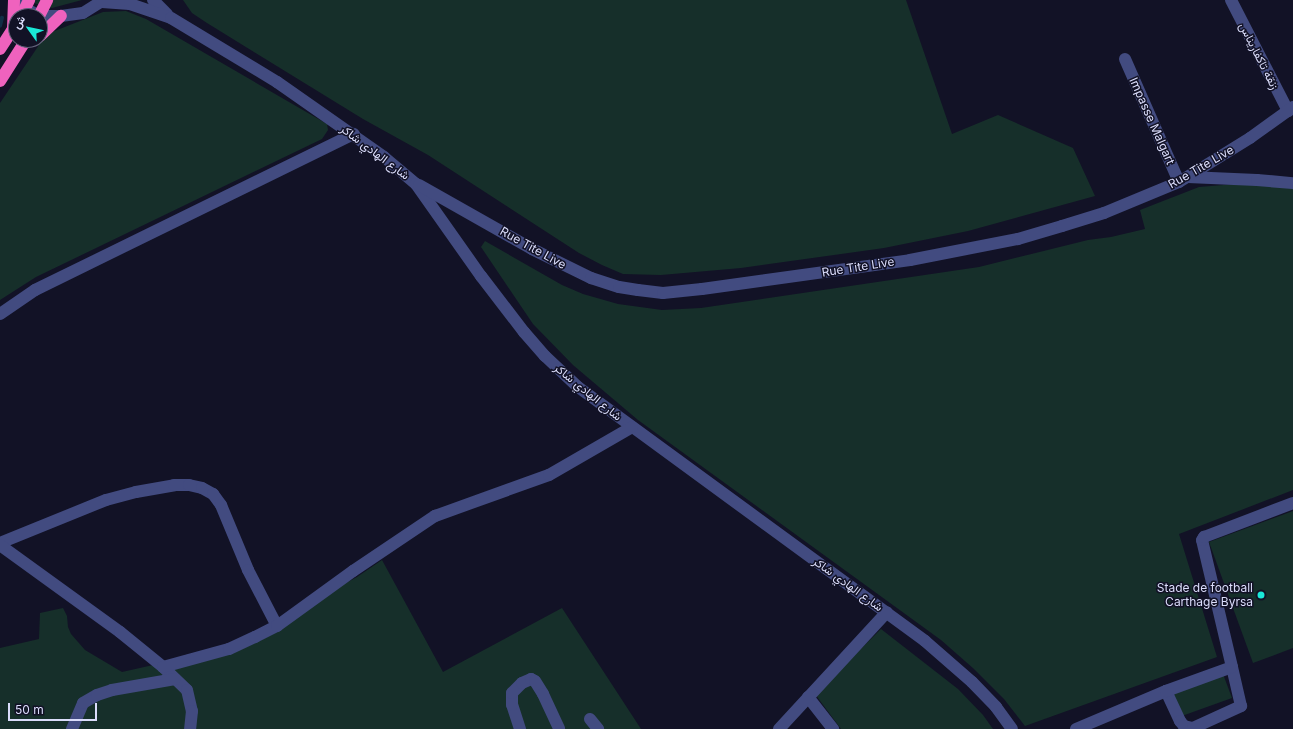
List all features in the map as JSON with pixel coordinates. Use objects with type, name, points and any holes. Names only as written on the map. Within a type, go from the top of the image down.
[{"type":"highway","points":[[48,28],[61,16]]},
{"type":"highway","points":[[0,49],[8,37]]},
{"type":"highway","points":[[0,82],[21,48]]},
{"type":"highway","points":[[15,58],[26,48]]},
{"type":"street","name":"زنقة تاكفاريناس","points":[[1231,0],[1291,109]]},
{"type":"street","points":[[48,16],[83,13],[103,1]]},
{"type":"street","name":"شارع الهادي شاكر","points":[[103,1],[159,5],[171,18],[277,82],[354,134],[416,184],[502,304],[545,356],[578,387],[887,612],[951,663],[972,682],[996,707],[1012,729]]},
{"type":"street","name":"Impasse Malgart","points":[[1124,59],[1183,180]]},
{"type":"street","name":"Rue Tite Live","points":[[416,184],[532,249],[591,278],[619,287],[663,293],[743,285],[903,261],[1018,239],[1104,213],[1183,180],[1250,138],[1291,109]]},
{"type":"street","points":[[0,314],[35,290],[354,134]]},
{"type":"street","points":[[1183,180],[1257,180],[1293,183]]},
{"type":"street","points":[[163,667],[229,649],[277,626],[353,571],[435,516],[549,475],[632,427]]},
{"type":"street","points":[[0,544],[124,495],[174,485],[189,485],[202,488],[213,494],[221,505],[248,570],[277,626]]},
{"type":"street","points":[[1166,691],[1180,721],[1184,726],[1193,728],[1241,706],[1202,540],[1204,537],[1293,503]]},
{"type":"street","points":[[0,544],[80,602],[175,678],[187,690],[191,702],[190,729]]},
{"type":"street","points":[[779,729],[887,612]]},
{"type":"street","points":[[1076,729],[1166,691],[1232,668]]},
{"type":"street","points":[[72,729],[83,703],[98,695],[112,690],[175,678]]},
{"type":"street","points":[[520,729],[512,705],[512,693],[522,683],[531,679],[536,682],[543,694],[559,729]]},
{"type":"street","points":[[808,697],[833,729]]},
{"type":"street","points":[[590,719],[598,729]]},
{"type":"green space","points":[[32,0],[82,0],[52,8],[36,4]]},
{"type":"green space","points":[[183,0],[906,0],[952,134],[998,115],[1073,148],[1095,196],[968,231],[884,248],[741,268],[661,275],[623,274],[579,253],[428,155],[363,119],[207,23],[192,13]]},
{"type":"green space","points":[[126,11],[146,19],[327,124],[328,130],[322,139],[36,277],[0,300],[0,103],[37,48],[48,48],[48,36],[52,32],[103,12]]},
{"type":"green space","points":[[1260,182],[1293,187],[1293,490],[1179,534],[1217,657],[1025,726],[1004,699],[974,669],[941,640],[638,420],[573,365],[533,324],[481,247],[485,241],[562,285],[583,294],[618,304],[662,310],[701,308],[979,267],[1088,240],[1111,237],[1145,229],[1140,210],[1199,187]]},
{"type":"green space","name":"Stade de football Carthage Byrsa","points":[[1293,511],[1293,648],[1253,663],[1209,542]]},
{"type":"green space","points":[[382,560],[443,672],[562,608],[641,729],[0,729],[0,648],[39,639],[40,613],[63,608],[67,616],[68,627],[71,634],[85,650],[122,672],[180,659],[236,642],[357,577]]},
{"type":"green space","points":[[881,629],[958,689],[983,715],[993,729],[841,729],[815,694]]},
{"type":"green space","points":[[1223,674],[1232,698],[1179,717],[1169,691]]},
{"type":"waterway","points":[[0,26],[2,18]]},
{"type":"place","name":"Stade de football Carthage Byrsa","points":[[1261,595]]}]
